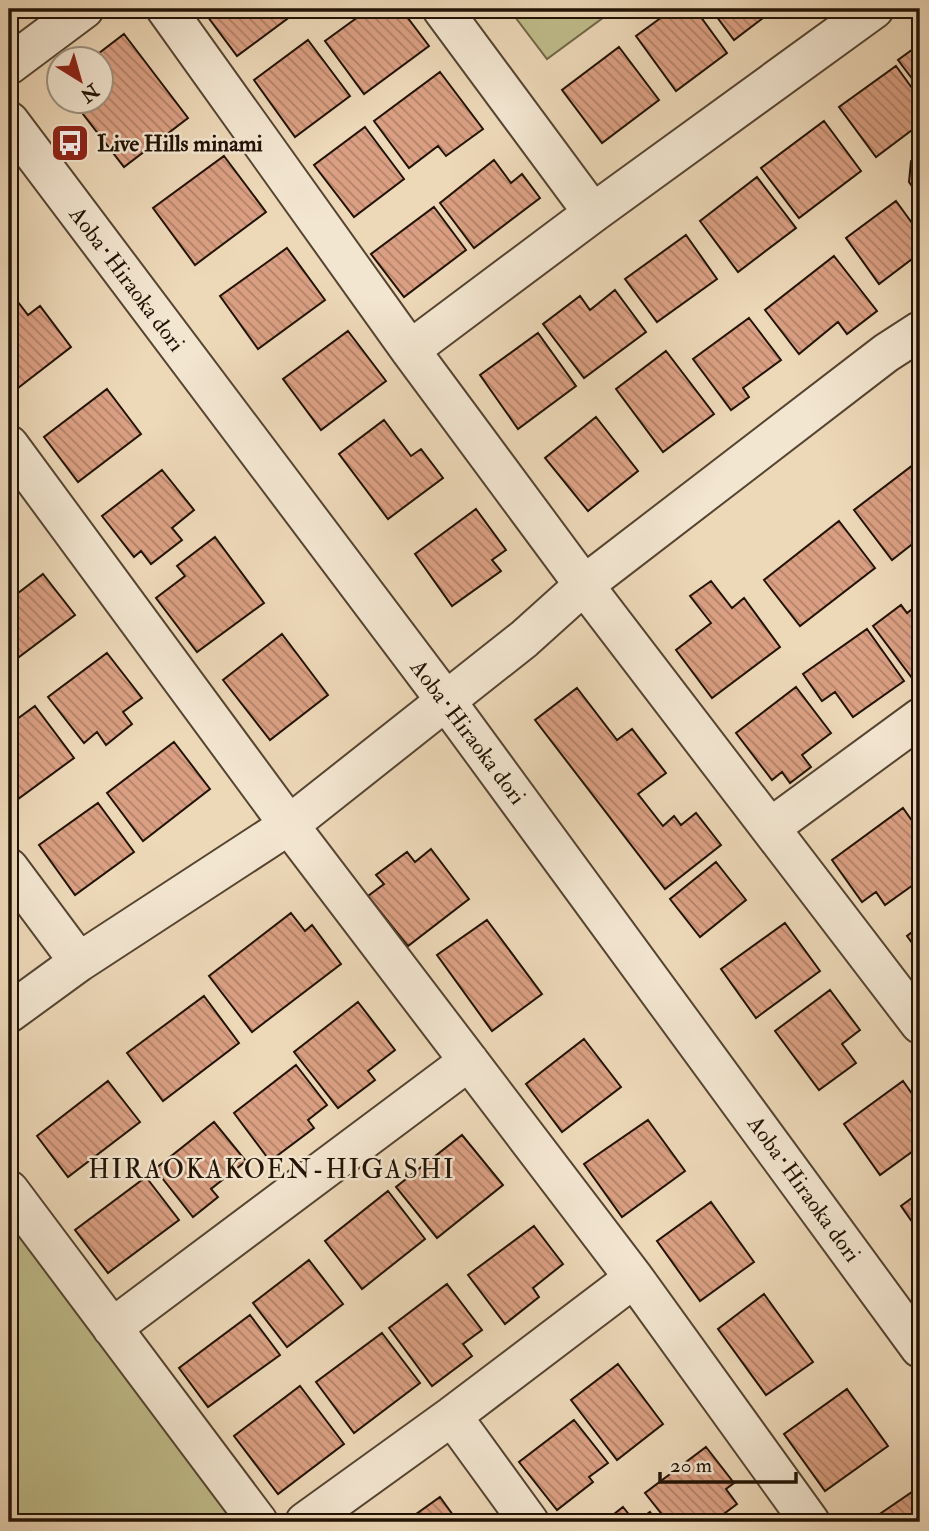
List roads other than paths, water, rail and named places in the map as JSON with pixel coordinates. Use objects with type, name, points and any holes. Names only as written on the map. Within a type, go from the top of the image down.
[{"type":"street","points":[[9,65],[84,9]]},
{"type":"street","points":[[166,9],[410,350],[584,585],[920,1024]]},
{"type":"street","points":[[442,9],[593,213]]},
{"type":"street","points":[[410,350],[874,9]]},
{"type":"street","name":"Aoba･Hiraoka dori","points":[[9,121],[446,701],[920,1348]]},
{"type":"street","points":[[9,1013],[79,962],[289,825],[524,639],[584,585],[887,353],[920,331]]},
{"type":"street","points":[[9,445],[289,825],[634,1278],[810,1522]]},
{"type":"street","points":[[770,828],[920,718]]},
{"type":"street","points":[[9,868],[79,962]]},
{"type":"street","points":[[112,1328],[469,1061]]},
{"type":"street","points":[[9,1190],[258,1522]]},
{"type":"street","points":[[305,1522],[452,1416],[634,1278]]},
{"type":"street","points":[[452,1416],[528,1522]]},
{"type":"place","name":"Live Hills minami","points":[[70,143]]},
{"type":"district","name":"HIRAOKAKOEN-HIGASHI","points":[[272,1170]]}]
